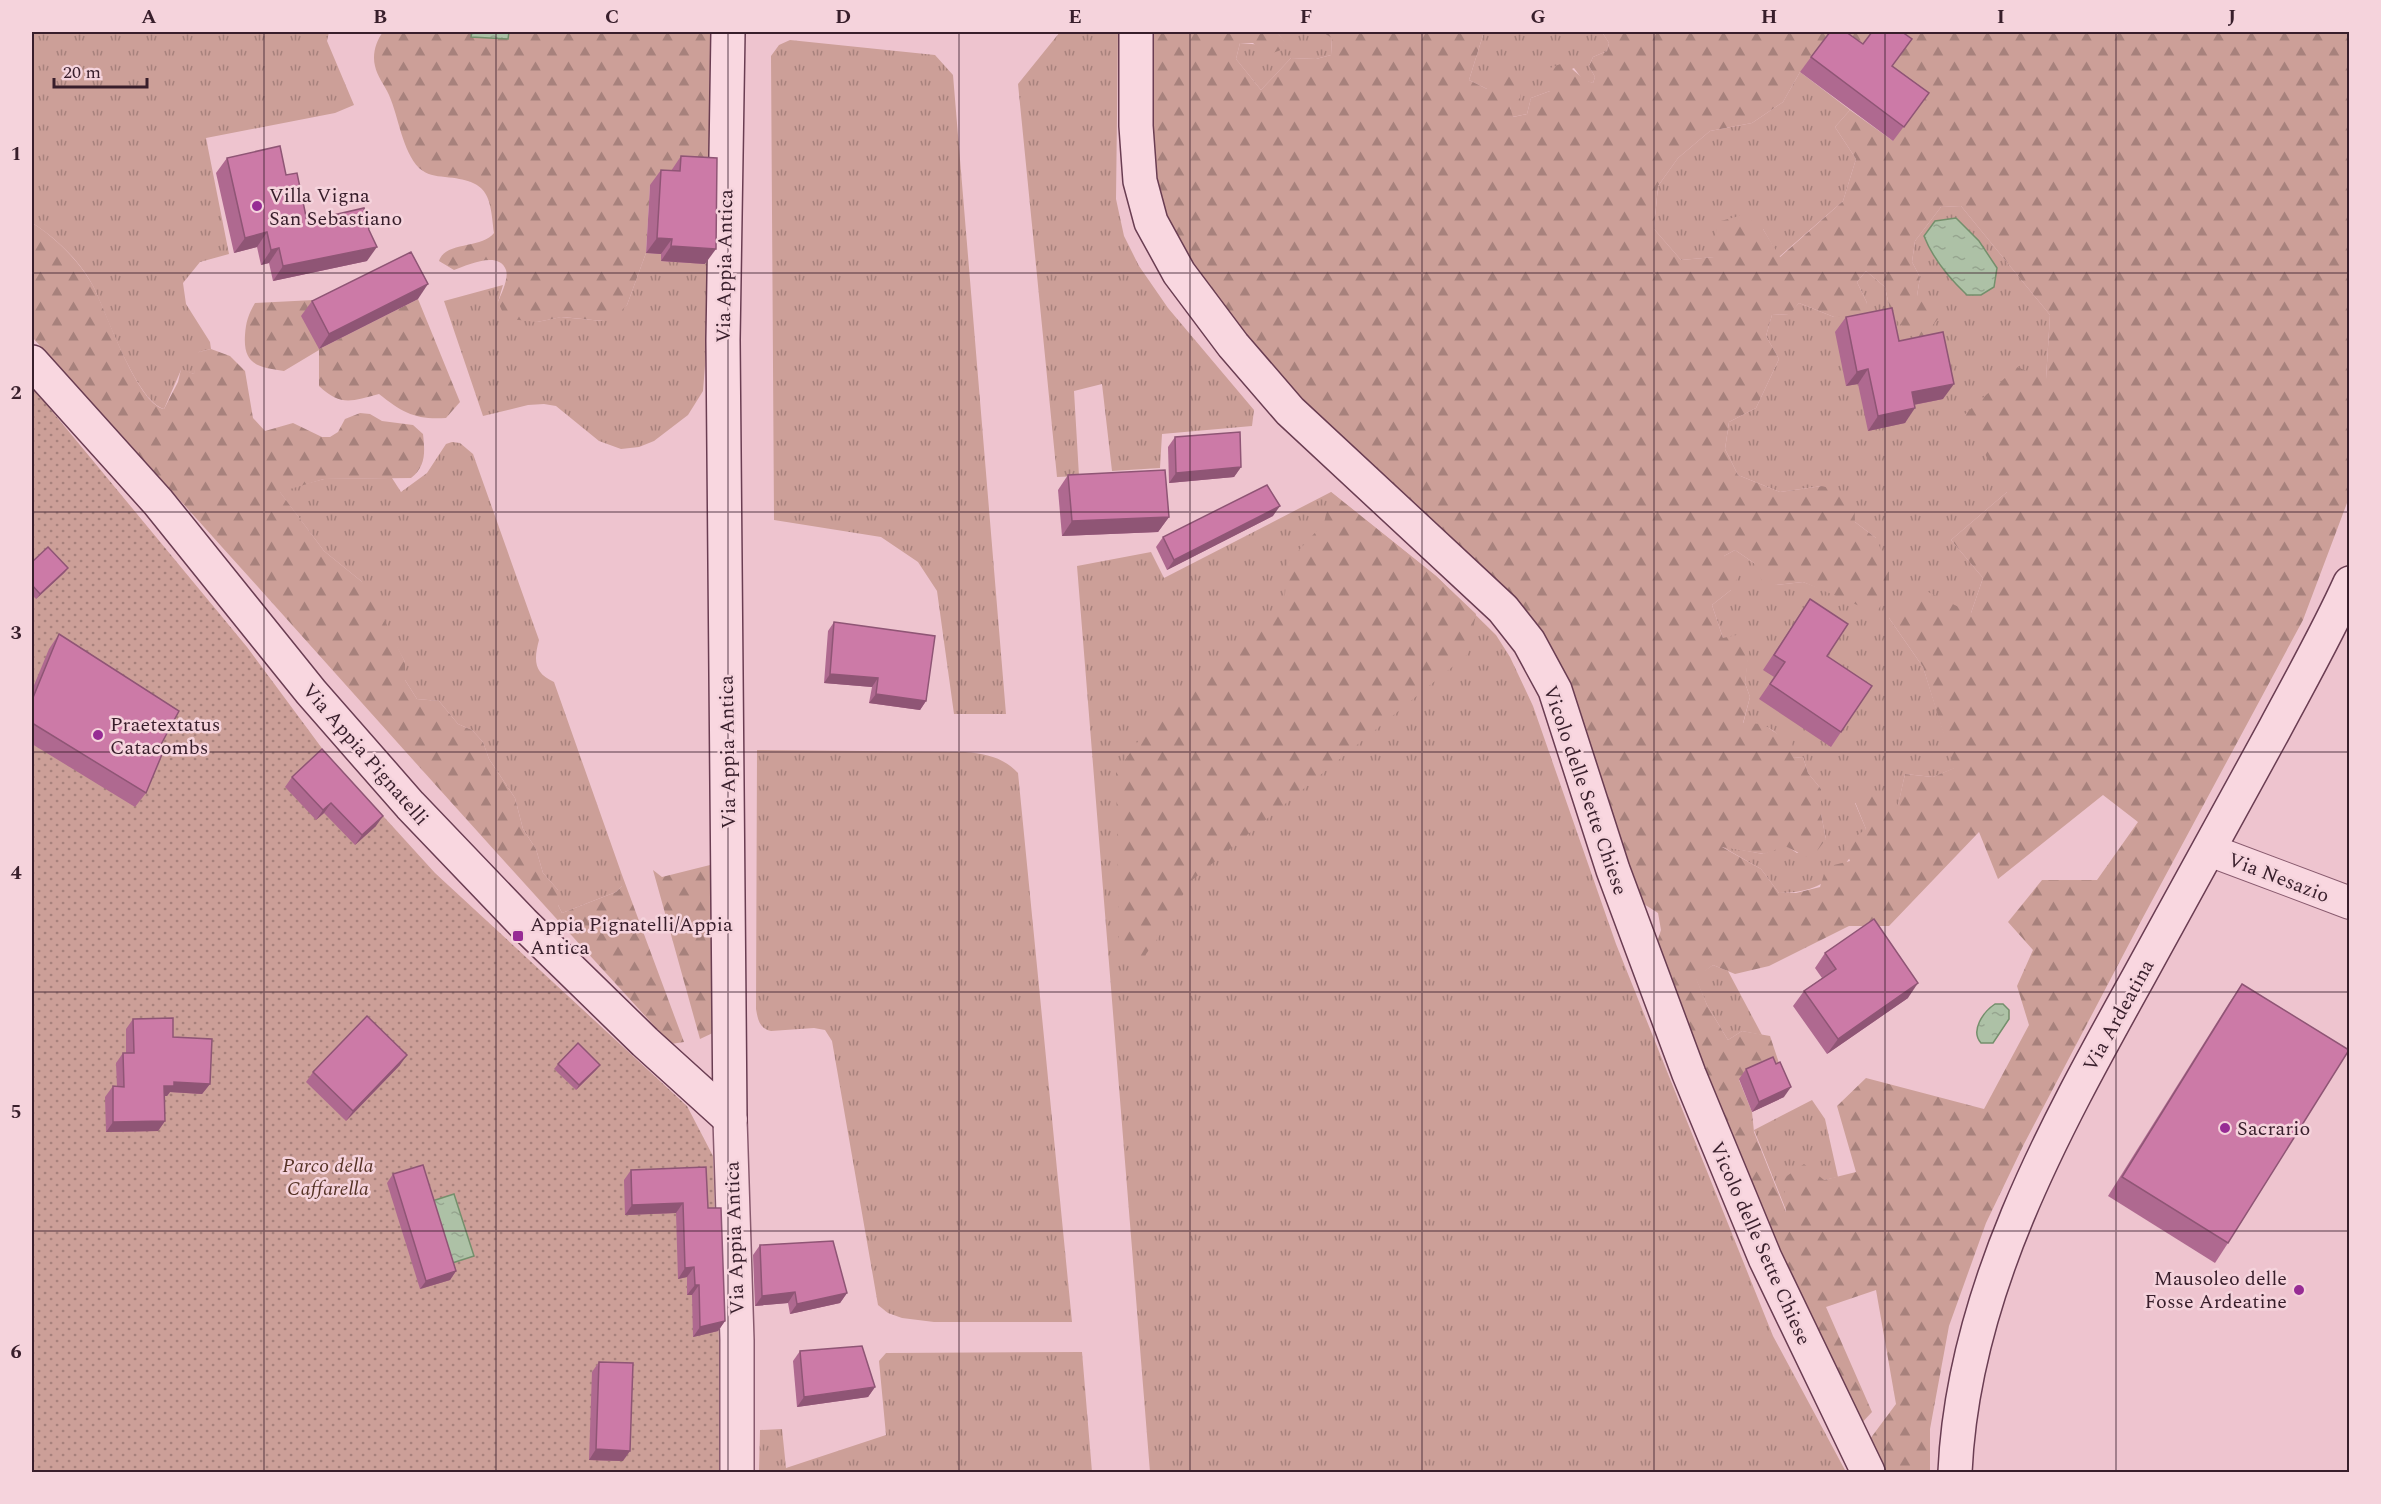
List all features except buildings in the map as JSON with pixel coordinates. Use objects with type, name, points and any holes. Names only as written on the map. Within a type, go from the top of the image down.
[{"type":"main road","name":"Via Appia Antica","points":[[728,32],[723,340],[730,1119],[737,1340],[737,1473]]},
{"type":"main road","name":"Vicolo delle Sette Chiese","points":[[1136,32],[1136,126],[1140,181],[1151,222],[1179,273],[1226,337],[1290,411],[1503,609],[1529,642],[1549,678],[1576,751],[1632,924],[1684,1063],[1769,1268],[1868,1473]]},
{"type":"main road","name":"Via Appia Pignatelli","points":[[32,362],[158,502],[311,692],[410,805],[523,923],[645,1042],[730,1119]]},
{"type":"main road","name":"Via Ardeatina","points":[[1955,1473],[1969,1367],[1999,1265],[2023,1202],[2070,1100],[2209,850],[2349,583]]},
{"type":"street","name":"Via Nesazio","points":[[2209,850],[2349,903]]},
{"type":"green space","points":[[32,32],[329,32],[327,41],[354,105],[335,113],[206,138],[229,254],[200,262],[183,283],[186,304],[210,342],[211,349],[199,352],[194,374],[181,370],[164,409],[153,402],[133,373],[93,286],[82,268],[58,242],[32,223]]},
{"type":"green space","points":[[383,32],[472,32],[471,36],[508,38],[509,32],[716,32],[719,174],[650,185],[646,253],[627,305],[615,317],[603,321],[562,317],[537,322],[510,319],[503,313],[498,302],[506,278],[506,270],[502,264],[497,261],[482,261],[454,270],[439,261],[448,250],[481,241],[494,233],[491,208],[484,192],[478,186],[459,179],[428,174],[413,161],[389,95],[375,66],[375,48]]},
{"type":"green space","points":[[1060,32],[1118,32],[1116,199],[1124,236],[1139,266],[1168,308],[1254,410],[1252,426],[1162,434],[1160,468],[1112,471],[1102,384],[1074,391],[1079,476],[1057,477],[1018,84]]},
{"type":"green space","points":[[1148,32],[1277,32],[1289,47],[1267,55],[1253,43],[1240,43],[1236,59],[1261,90],[1291,58],[1316,59],[1331,55],[1332,38],[1322,32],[1484,32],[1469,80],[1487,89],[1504,74],[1520,81],[1520,98],[1510,107],[1513,117],[1527,114],[1531,98],[1550,91],[1550,68],[1563,63],[1593,83],[1595,77],[1589,66],[1593,57],[1607,51],[1609,43],[1602,32],[2349,32],[2350,492],[2347,503],[2303,620],[2140,923],[2024,1144],[1986,1223],[1949,1326],[1930,1429],[1930,1472],[1880,1472],[1867,1443],[1896,1404],[1876,1290],[1826,1307],[1872,1412],[1857,1428],[1769,1232],[1654,951],[1661,930],[1658,913],[1636,899],[1564,687],[1318,430],[1195,283],[1149,183]],"holes":[[[1901,54],[1882,80],[1893,141],[1850,110],[1835,127],[1856,159],[1843,201],[1780,257],[1763,229],[1743,215],[1717,222],[1714,257],[1681,260],[1654,229],[1658,186],[1678,158],[1710,131],[1752,123],[1783,102],[1800,72],[1853,59]],[[1961,206],[2050,315],[2046,379],[2017,367],[1963,416],[2007,492],[1951,540],[1983,578],[1971,613],[1922,589],[1889,618],[1923,667],[1954,768],[1933,777],[1905,774],[1898,805],[1887,793],[1864,794],[1855,802],[1866,829],[1844,845],[1850,861],[1826,867],[1820,887],[1796,893],[1779,893],[1761,869],[1722,847],[1764,854],[1785,846],[1811,859],[1826,839],[1821,814],[1821,789],[1808,773],[1803,757],[1793,758],[1792,738],[1779,735],[1763,724],[1743,723],[1750,697],[1745,683],[1749,652],[1741,634],[1723,638],[1712,605],[1731,590],[1740,573],[1724,556],[1735,550],[1754,563],[1763,583],[1776,585],[1803,582],[1876,613],[1889,593],[1889,569],[1876,538],[1855,522],[1854,495],[1822,486],[1780,492],[1738,475],[1725,449],[1729,422],[1756,408],[1779,359],[1766,336],[1772,315],[1790,314],[1799,303],[1834,317],[1858,316],[1867,303],[1857,282],[1866,271],[1885,287],[1891,315],[1919,342],[1938,319],[1917,296],[1920,277],[1912,262],[1915,241],[1941,207]],[[2103,795],[2138,822],[2097,880],[2042,880],[2008,922],[2033,950],[2017,986],[2029,1025],[1984,1109],[1866,1078],[1837,1106],[1856,1172],[1824,1180],[1804,1164],[1784,1178],[1786,1212],[1754,1132],[1752,1112],[1739,1080],[1781,1069],[1770,1036],[1742,1031],[1728,1040],[1707,1005],[1696,978],[1713,965],[1735,974],[1769,966],[1849,926],[1889,926],[1979,832],[1998,879]]]},
{"type":"green space","points":[[1277,32],[1322,32],[1332,37],[1331,55],[1316,59],[1291,58],[1261,90],[1236,59],[1240,43],[1288,47]]},
{"type":"green space","points":[[1484,32],[1602,32],[1609,43],[1607,51],[1593,57],[1589,66],[1595,77],[1593,83],[1583,80],[1574,68],[1550,79],[1550,91],[1531,98],[1527,114],[1512,117],[1510,107],[1487,89],[1469,80]]},
{"type":"green space","points":[[790,40],[935,55],[953,75],[1006,714],[954,714],[937,591],[918,562],[881,537],[774,520],[771,56],[779,45]]},
{"type":"green space","points":[[1800,72],[1850,110],[1835,127],[1856,159],[1843,201],[1779,257],[1763,229],[1715,257],[1681,260],[1654,229],[1658,186],[1678,158],[1710,131],[1752,123],[1783,102]]},
{"type":"green space","points":[[1961,206],[2050,315],[2046,379],[2007,492],[1951,540],[1983,578],[1971,613],[1889,618],[1923,667],[1955,768],[1933,777],[1905,774],[1898,806],[1855,803],[1866,829],[1843,867],[1823,883],[1810,889],[1779,893],[1761,869],[1721,846],[1763,854],[1785,845],[1797,853],[1826,839],[1821,814],[1821,789],[1808,773],[1803,757],[1793,758],[1779,736],[1769,728],[1743,724],[1750,697],[1745,683],[1748,652],[1723,638],[1712,605],[1731,590],[1724,556],[1735,550],[1754,563],[1776,585],[1803,582],[1830,592],[1876,538],[1855,522],[1822,486],[1780,492],[1738,475],[1725,449],[1729,422],[1756,408],[1779,359],[1766,336],[1772,315],[1789,314],[1799,303],[1834,317],[1867,303],[1857,282],[1866,271],[1885,287],[1891,315],[1917,296],[1920,277],[1912,262],[1915,241],[1941,207]]},
{"type":"green space","points":[[32,223],[65,250],[87,275],[133,373],[153,403],[164,409],[178,382],[181,369],[194,374],[195,356],[199,352],[211,349],[230,356],[245,371],[253,418],[265,431],[293,423],[322,437],[330,437],[338,432],[345,419],[360,413],[370,414],[382,421],[413,425],[423,434],[422,464],[411,478],[324,479],[280,492],[324,551],[361,581],[372,595],[405,662],[405,680],[417,699],[439,701],[458,724],[472,730],[483,742],[489,759],[515,798],[523,829],[536,849],[543,873],[558,890],[558,905],[562,913],[616,892],[622,886],[622,875],[684,1042],[671,1044],[32,337]]},
{"type":"green space","points":[[646,253],[661,254],[661,261],[713,264],[703,391],[688,415],[654,441],[639,447],[621,449],[599,441],[556,406],[528,405],[483,416],[444,301],[503,285],[498,302],[537,322],[561,317],[603,321],[627,305]]},
{"type":"green space","points":[[334,299],[319,349],[418,299],[460,402],[446,418],[426,418],[410,414],[379,394],[354,400],[341,400],[334,397],[319,386],[319,350],[284,371],[260,366],[250,359],[245,345],[245,330],[255,303]]},
{"type":"green space","name":"Parco della Caffarella","points":[[32,387],[247,647],[324,751],[435,873],[687,1106],[713,1156],[723,1472],[32,1472]]},
{"type":"green space","points":[[460,443],[473,454],[539,640],[536,653],[537,665],[542,674],[554,682],[622,875],[622,886],[616,892],[562,913],[558,905],[558,890],[543,873],[536,849],[523,829],[515,798],[489,759],[483,742],[472,730],[458,724],[439,701],[417,699],[405,680],[405,662],[361,581],[324,551],[279,491],[324,479],[392,478],[401,492],[427,473],[446,444]]},
{"type":"green space","points":[[1331,492],[1436,576],[1496,635],[1510,657],[1533,706],[1616,944],[1773,1336],[1846,1472],[1150,1472],[1077,566],[1151,552],[1164,578]]},
{"type":"green space","points":[[1331,492],[1436,576],[1476,614],[1468,654],[1191,881],[1158,938],[1137,966],[1119,945],[1116,773],[1146,730],[1284,610],[1287,563],[1324,523]]},
{"type":"green space","points":[[757,750],[965,752],[994,757],[1018,773],[1072,1322],[934,1322],[902,1318],[888,1313],[878,1305],[832,1041],[825,1030],[814,1028],[767,1030],[760,1023],[756,1009]]},
{"type":"green space","points":[[714,864],[717,1031],[700,1039],[653,870],[662,877]]},
{"type":"green space","points":[[1713,965],[1728,971],[1762,1035],[1742,1031],[1728,1040],[1707,1005],[1695,977]]},
{"type":"green space","points":[[1812,1100],[1825,1119],[1838,1177],[1824,1180],[1788,1215],[1754,1130]]},
{"type":"green space","points":[[1082,1352],[1092,1472],[759,1472],[760,1430],[782,1429],[786,1468],[886,1435],[879,1361],[886,1353]]},
{"type":"water","points":[[472,32],[509,32],[508,39],[471,37]]},
{"type":"water","points":[[1956,218],[1979,241],[1997,268],[1994,287],[1981,295],[1967,295],[1960,289],[1937,260],[1924,236],[1935,221]]},
{"type":"water","points":[[1995,1004],[2003,1004],[2009,1010],[2009,1019],[1993,1043],[1981,1043],[1977,1027],[1986,1012]]},
{"type":"water","points":[[454,1194],[474,1256],[446,1265],[426,1203]]},
{"type":"place","name":"Villa Vigna San Sebastiano","points":[[257,206]]},
{"type":"place","name":"Praetextatus Catacombs","points":[[98,735]]},
{"type":"place","name":"Appia Pignatelli/Appia Antica","points":[[518,936]]},
{"type":"place","name":"Sacrario","points":[[2225,1128]]},
{"type":"place","name":"Mausoleo delle Fosse Ardeatine","points":[[2299,1290]]}]
